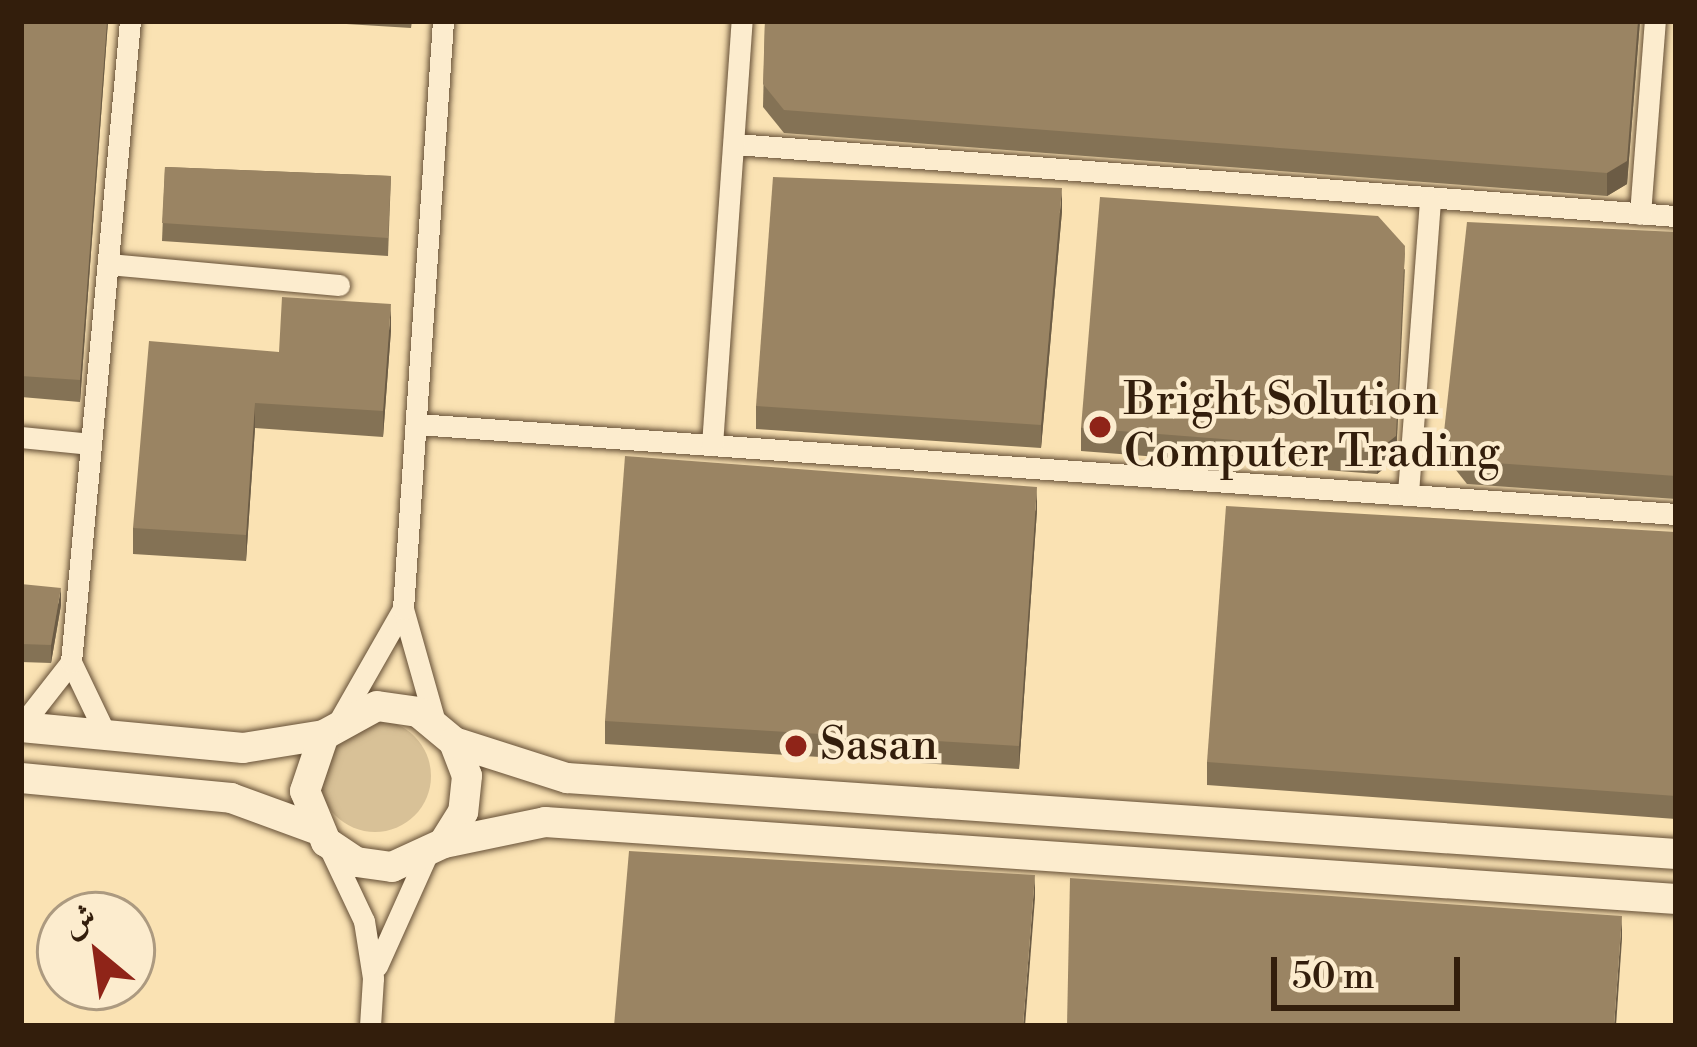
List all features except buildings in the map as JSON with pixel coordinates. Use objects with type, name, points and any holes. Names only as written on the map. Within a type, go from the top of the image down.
[{"type":"main road","points":[[21,726],[216,748],[331,728],[377,706],[567,778],[1676,854]]},
{"type":"main road","points":[[321,835],[306,771],[331,728]]},
{"type":"main road","points":[[435,850],[467,794],[444,732]]},
{"type":"main road","points":[[21,778],[231,798],[321,835],[374,867],[545,822],[1676,899]]},
{"type":"main road","points":[[1193,865],[1208,842],[1282,847],[1324,830]]},
{"type":"street","points":[[106,735],[71,662],[130,21]]},
{"type":"street","points":[[443,21],[403,609],[444,732]]},
{"type":"street","points":[[712,445],[742,21]]},
{"type":"street","points":[[1640,214],[1655,21]]},
{"type":"street","points":[[735,144],[1430,201],[1676,216]]},
{"type":"street","points":[[1408,494],[1430,201]]},
{"type":"street","points":[[108,264],[339,285]]},
{"type":"street","points":[[417,424],[1676,514]]},
{"type":"street","points":[[21,437],[91,444]]},
{"type":"street","points":[[331,728],[403,609]]},
{"type":"street","points":[[21,726],[71,662]]},
{"type":"street","points":[[321,835],[364,920],[374,978],[370,1026]]},
{"type":"street","points":[[374,978],[435,850]]},
{"type":"shaded area","points":[[375,720],[397,724],[415,736],[427,754],[431,776],[427,798],[415,816],[397,828],[375,832],[353,828],[335,816],[323,798],[319,776],[323,754],[335,736],[353,724]]},
{"type":"place","name":"Bright Solution Computer Trading","points":[[1100,427]]},
{"type":"place","name":"Sasan","points":[[796,746]]}]
